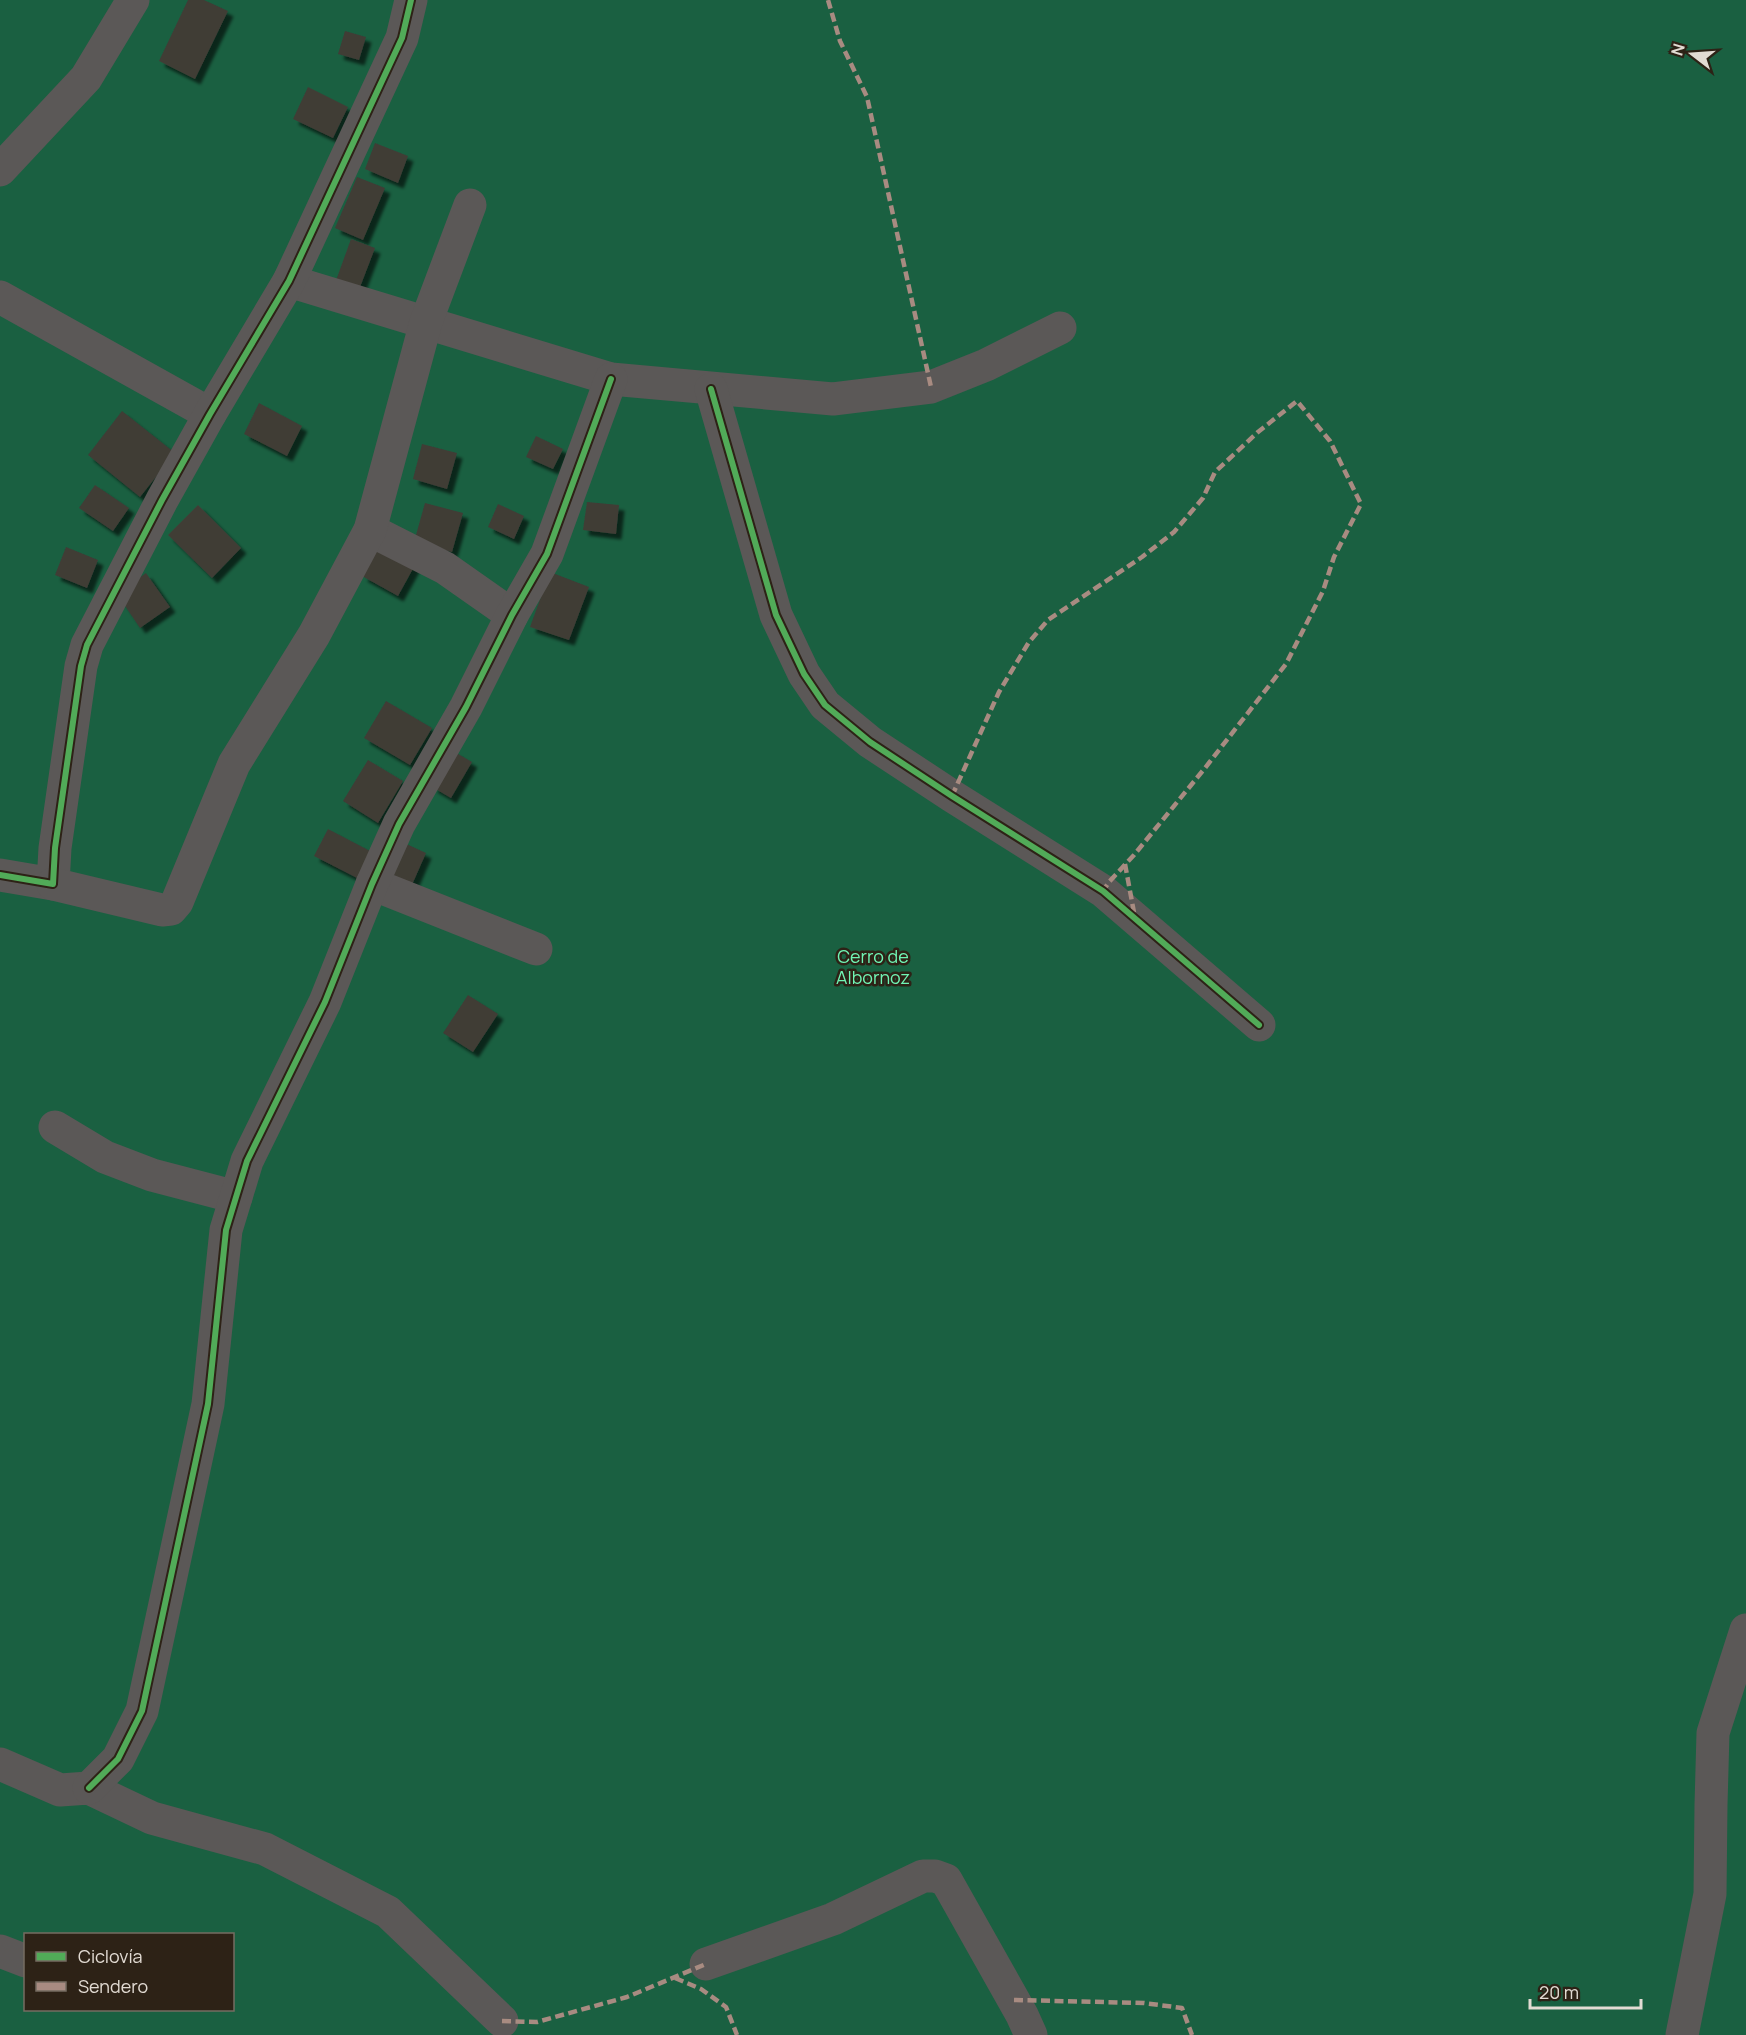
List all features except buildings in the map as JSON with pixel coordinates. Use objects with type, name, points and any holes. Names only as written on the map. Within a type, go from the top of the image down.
[{"type":"street","points":[[0,170],[87,78],[134,0]]},
{"type":"street","points":[[53,884],[81,666],[87,645],[162,500],[289,281],[402,38],[411,0]]},
{"type":"street","points":[[0,875],[53,884],[162,910],[171,909],[177,902],[234,764],[314,635],[370,530],[426,322],[470,205]]},
{"type":"street","points":[[289,281],[611,379],[833,399],[931,387],[986,365],[1060,328]]},
{"type":"street","points":[[0,297],[210,414]]},
{"type":"street","points":[[89,1788],[118,1759],[142,1711],[208,1404],[226,1230],[247,1161],[325,1002],[372,884],[399,824],[466,707],[512,615],[547,554],[611,379]]},
{"type":"street","points":[[711,389],[776,615],[804,674],[825,705],[870,742],[1103,891],[1259,1024]]},
{"type":"street","points":[[370,530],[445,568],[512,615]]},
{"type":"street","points":[[372,884],[536,949]]},
{"type":"street","points":[[55,1127],[105,1157],[123,1164],[152,1175],[236,1197]]},
{"type":"street","points":[[1682,2035],[1710,1894],[1713,1733],[1746,1630]]},
{"type":"street","points":[[0,1764],[60,1790],[89,1788],[152,1818],[265,1849],[388,1912],[502,2021]]},
{"type":"street","points":[[706,1964],[832,1919],[923,1876],[935,1876],[946,1880],[1031,2035]]},
{"type":"street","points":[[0,1951],[24,1960]]},
{"type":"green space","name":"Cerro de Albornoz","points":[[0,0],[1746,0],[1746,2035],[0,2035]]},
{"type":"marked path","points":[[828,0],[840,41],[867,97],[931,387]]},
{"type":"marked path","points":[[952,796],[999,692],[1029,642],[1048,620],[1142,557],[1174,532],[1203,498],[1215,472],[1258,432],[1297,401],[1330,441],[1361,504],[1334,557],[1323,591],[1286,664],[1205,768],[1103,891]]},
{"type":"marked path","points":[[1125,864],[1135,918]]},
{"type":"marked path","points":[[502,2021],[537,2022],[627,1997],[706,1964]]},
{"type":"marked path","points":[[675,1978],[701,1989],[726,2007],[737,2035]]},
{"type":"marked path","points":[[1014,2000],[1144,2003],[1182,2008],[1192,2035]]},
{"type":"cycle path","points":[[0,875],[53,884],[55,848],[81,666],[87,645],[162,500],[289,281],[402,38],[411,0]]},
{"type":"cycle path","points":[[89,1788],[118,1759],[142,1711],[208,1404],[226,1230],[247,1161],[325,1002],[372,884],[399,824],[466,707],[512,615],[547,554],[611,379]]},
{"type":"cycle path","points":[[711,389],[776,615],[804,674],[825,705],[870,742],[1103,891],[1259,1025]]}]
